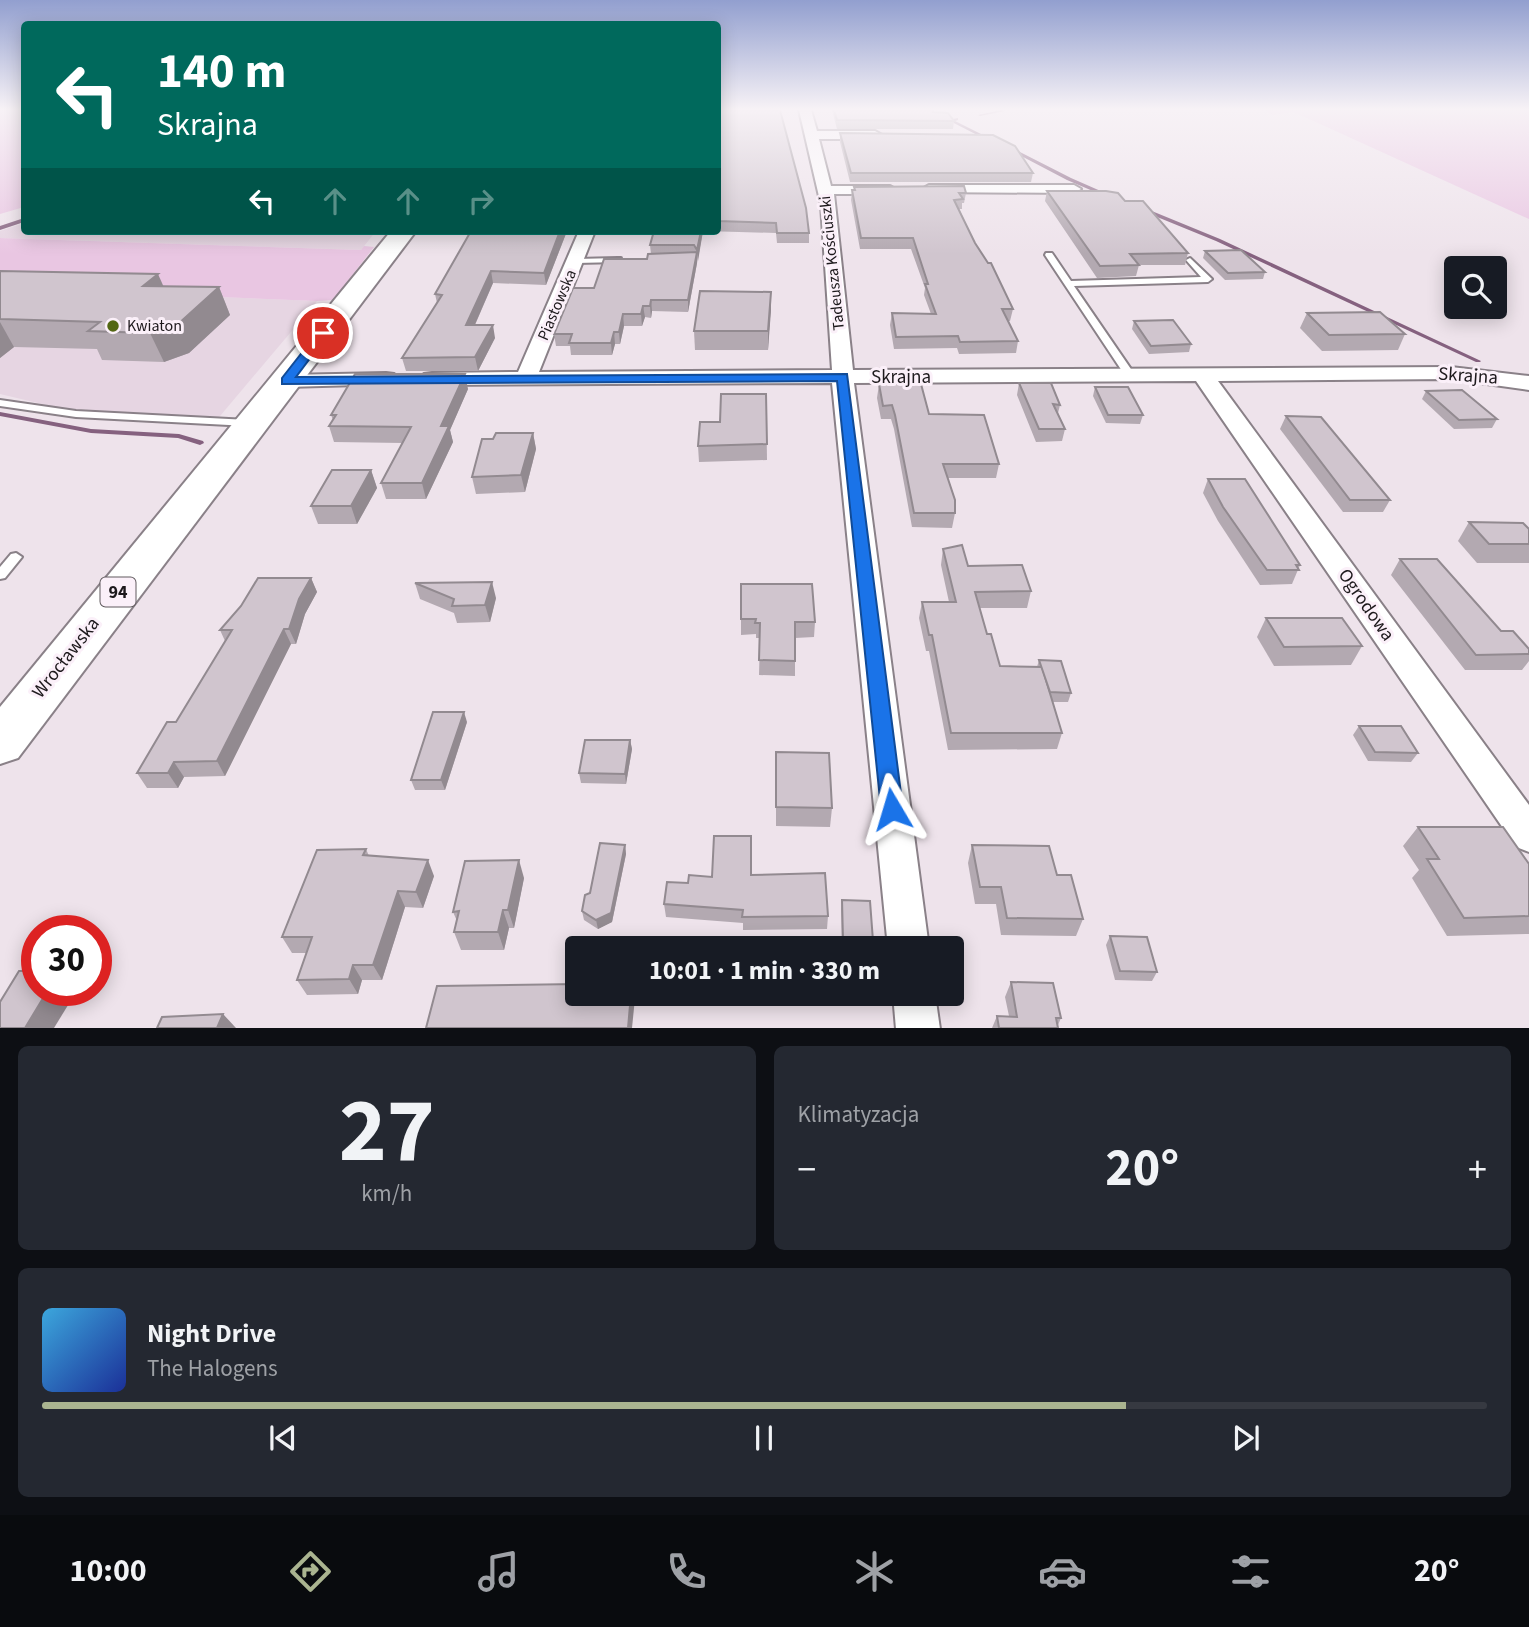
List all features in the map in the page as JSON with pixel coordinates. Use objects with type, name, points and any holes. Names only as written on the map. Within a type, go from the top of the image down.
[{"type":"main road","name":"94","points":[[245,433],[401,235]]},
{"type":"main road","name":"Wrocławska","points":[[0,743],[16,705],[245,433]]},
{"type":"street","name":"Tadeusza Kościuszki","points":[[816,158],[829,205],[843,377],[907,936]]},
{"type":"street","points":[[825,190],[1074,189]]},
{"type":"street","name":"Piastowska","points":[[526,378],[586,235]]},
{"type":"street","name":"Skrajna","points":[[286,381],[1451,373],[1522,382]]},
{"type":"street","name":"Ogrodowa","points":[[1203,375],[1529,835]]},
{"type":"street","points":[[915,1006],[918,1028]]},
{"type":"lane","points":[[1049,256],[1130,375]]},
{"type":"lane","points":[[576,261],[628,260]]},
{"type":"lane","points":[[1068,284],[1208,279],[1189,260]]},
{"type":"lane","points":[[0,403],[245,433]]},
{"type":"lane","points":[[0,575],[16,558]]},
{"type":"shaded area","points":[[0,158],[21,158],[21,208],[0,214]]},
{"type":"shaded area","points":[[1395,158],[1529,158],[1529,219]]},
{"type":"shaded area","points":[[21,224],[21,235],[373,235],[361,250],[0,238],[0,231]]},
{"type":"shaded area","points":[[0,238],[361,250],[364,246],[374,247],[333,300],[317,301],[0,288]]},
{"type":"shaded area","points":[[0,288],[317,301],[215,422],[114,421],[0,394]]},
{"type":"building","points":[[721,158],[793,158],[806,208],[809,233],[777,233],[776,223],[721,221]]},
{"type":"building","points":[[847,158],[1023,158],[1033,173],[851,173]]},
{"type":"building","points":[[964,186],[966,193],[959,193],[963,199],[954,200],[975,243],[988,263],[991,263],[1013,309],[1002,309],[1018,341],[960,342],[958,336],[896,337],[892,313],[936,314],[925,284],[928,284],[913,238],[861,238],[852,190],[855,190],[854,187]]},
{"type":"building","points":[[1047,191],[1106,191],[1118,193],[1125,201],[1143,201],[1188,253],[1130,254],[1139,265],[1100,266]]},
{"type":"building","points":[[469,235],[558,235],[544,273],[491,271],[466,325],[493,325],[475,357],[402,358],[442,295],[435,294]]},
{"type":"building","points":[[653,235],[700,235],[697,250],[694,245],[650,245]]},
{"type":"building","points":[[1241,250],[1265,272],[1228,273],[1205,251]]},
{"type":"building","points":[[697,252],[688,300],[651,300],[650,306],[643,306],[641,314],[623,314],[619,332],[614,332],[611,343],[569,343],[572,334],[554,334],[573,288],[594,288],[604,259],[647,259],[648,254]]},
{"type":"building","points":[[0,271],[158,274],[143,286],[219,287],[177,325],[150,333],[88,331],[100,322],[0,319]]},
{"type":"building","points":[[700,291],[771,292],[768,331],[694,331]]},
{"type":"building","points":[[1380,312],[1405,334],[1329,335],[1307,313]]},
{"type":"building","points":[[1173,320],[1191,344],[1151,346],[1134,321]]},
{"type":"building","points":[[355,374],[465,374],[441,426],[449,426],[422,483],[381,483],[411,427],[329,426],[336,415],[331,415]]},
{"type":"building","points":[[1019,383],[1051,383],[1060,405],[1053,404],[1065,429],[1039,429]]},
{"type":"building","points":[[879,384],[921,384],[929,414],[984,415],[999,464],[943,464],[955,500],[955,513],[914,513],[895,415],[892,405],[883,406]]},
{"type":"building","points":[[1095,387],[1128,387],[1143,415],[1108,415]]},
{"type":"building","points":[[1462,390],[1497,419],[1459,420],[1426,391]]},
{"type":"building","points":[[721,394],[766,394],[767,444],[698,446],[700,422],[720,422]]},
{"type":"building","points":[[1286,416],[1321,417],[1390,500],[1350,500]]},
{"type":"building","points":[[496,433],[533,433],[521,475],[472,477],[482,439],[493,439]]},
{"type":"building","points":[[332,470],[371,470],[351,506],[311,506]]},
{"type":"building","points":[[1208,479],[1245,479],[1300,565],[1296,565],[1299,570],[1267,570],[1223,507]]},
{"type":"building","points":[[1469,522],[1523,523],[1529,529],[1529,544],[1489,544]]},
{"type":"building","points":[[962,545],[968,566],[1022,565],[1031,591],[975,592],[1000,666],[1042,667],[1062,733],[951,733],[932,635],[929,635],[922,602],[956,602],[943,549]]},
{"type":"building","points":[[1400,559],[1437,559],[1501,631],[1513,631],[1529,649],[1529,654],[1476,655]]},
{"type":"building","points":[[258,578],[311,578],[299,599],[289,629],[284,629],[217,761],[174,762],[168,773],[137,773],[167,722],[176,722],[232,630],[220,630],[241,606]]},
{"type":"building","points":[[492,582],[485,605],[452,606],[454,599],[415,583]]},
{"type":"building","points":[[741,584],[812,584],[815,622],[795,622],[795,661],[759,660],[760,623],[755,623],[756,619],[741,619]]},
{"type":"building","points":[[1266,618],[1342,618],[1362,646],[1284,647]]},
{"type":"building","points":[[1039,660],[1061,661],[1071,693],[1050,692]]},
{"type":"building","points":[[433,712],[464,712],[441,780],[411,780]]},
{"type":"building","points":[[1359,726],[1401,726],[1418,753],[1375,752]]},
{"type":"building","points":[[585,740],[630,740],[625,774],[579,773]]},
{"type":"building","points":[[776,752],[829,753],[832,808],[776,807]]},
{"type":"building","points":[[1418,827],[1503,827],[1529,864],[1529,916],[1464,918],[1427,859],[1439,859]]},
{"type":"building","points":[[714,836],[751,836],[751,875],[825,873],[828,916],[742,917],[743,910],[664,904],[667,882],[688,883],[689,875],[712,877]]},
{"type":"building","points":[[600,843],[625,845],[611,913],[596,920],[582,911],[585,895],[590,893]]},
{"type":"building","points":[[972,845],[1049,846],[1057,875],[1071,875],[1083,919],[1007,918],[1001,887],[980,887]]},
{"type":"building","points":[[366,849],[363,855],[428,860],[416,892],[398,891],[373,965],[353,965],[349,979],[297,980],[312,937],[282,937],[317,850]]},
{"type":"building","points":[[519,860],[508,910],[503,910],[498,932],[454,932],[459,911],[453,912],[465,861]]},
{"type":"building","points":[[842,900],[870,901],[873,936],[843,936]]},
{"type":"building","points":[[1110,936],[1147,937],[1157,972],[1120,971]]},
{"type":"building","points":[[19,971],[21,1006],[38,1006],[25,1028],[0,1028],[0,1002]]},
{"type":"building","points":[[1011,982],[1053,983],[1061,1018],[1056,1018],[1058,1028],[999,1028],[997,1016],[1017,1017]]},
{"type":"building","points":[[565,984],[565,1006],[630,1006],[628,1028],[426,1028],[437,986]]},
{"type":"building","points":[[223,1014],[217,1028],[157,1028],[162,1017]]},
{"type":"waterway","points":[[1029,158],[1109,196]]},
{"type":"waterway","points":[[1142,209],[1218,240],[1478,361]]},
{"type":"waterway","points":[[0,228],[21,221]]},
{"type":"waterway","points":[[0,414],[91,431],[179,436],[200,443]]},
{"type":"place","name":"Kwiaton","points":[[113,326]]},
{"type":"route","points":[[323,333],[286,381],[843,377],[892,809]]}]
